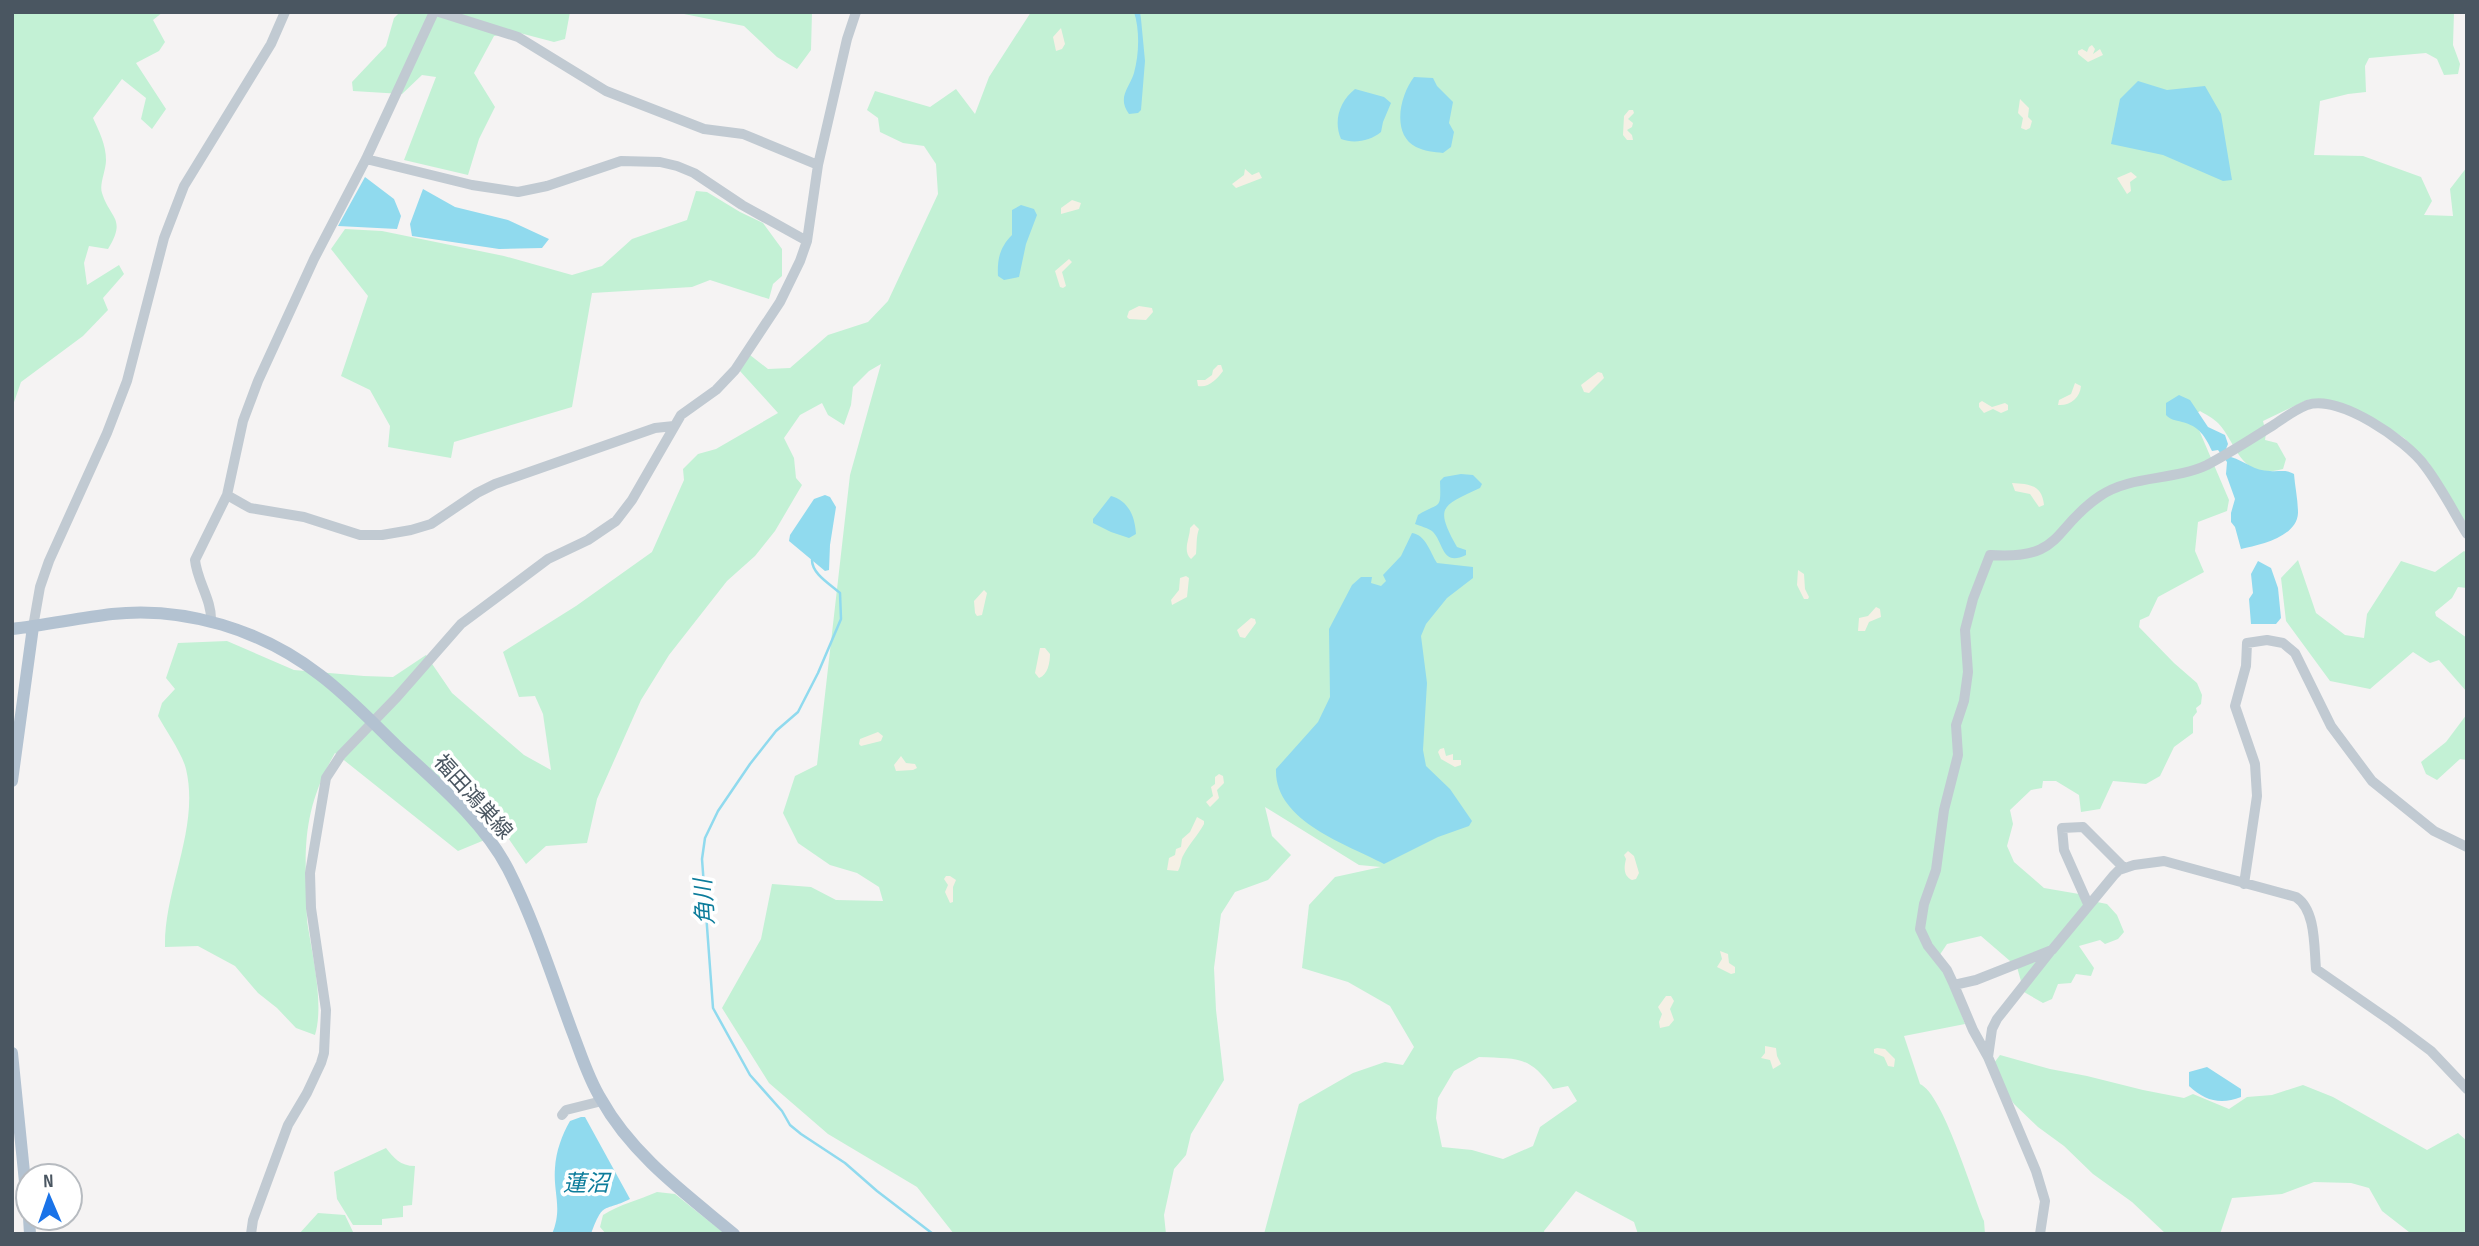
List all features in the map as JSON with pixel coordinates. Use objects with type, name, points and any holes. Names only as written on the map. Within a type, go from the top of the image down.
[{"type":"main road","name":"福田鴻巣線","points":[[12,629],[113,614],[143,613],[211,621],[250,635],[291,655],[322,676],[442,788],[491,841],[521,896],[587,1072],[602,1101],[651,1164],[734,1234]]},
{"type":"main road","points":[[12,781],[33,627]]},
{"type":"main road","points":[[12,1053],[23,1162]]},
{"type":"street","points":[[33,627],[40,587],[49,561],[128,381],[164,239],[184,186],[271,44],[285,12]]},
{"type":"street","points":[[211,621],[212,613],[196,570],[195,560],[228,495],[243,421],[258,381],[314,259],[366,159],[436,12],[518,37],[606,91],[705,129],[743,134],[818,165]]},
{"type":"street","points":[[251,1234],[253,1220],[288,1125],[307,1093],[324,1053],[326,1010],[311,908],[310,873],[323,790],[334,764],[461,624],[548,559],[588,540],[616,521],[632,500],[674,426],[688,408],[716,390],[735,370],[790,284],[807,241],[818,165],[847,38],[856,12]]},
{"type":"street","points":[[366,159],[472,185],[519,192],[547,186],[621,161],[660,162],[694,173],[743,205],[807,241]]},
{"type":"street","points":[[2040,1234],[2045,1207],[2042,1187],[1988,1057],[1947,970],[1920,929],[1920,916],[1936,870],[1944,810],[1958,755],[1956,725],[1964,701],[1968,672],[1967,623],[1990,555],[2012,556],[2035,552],[2057,539],[2086,507],[2101,495],[2122,485],[2206,465],[2296,410],[2318,403],[2362,417],[2403,444],[2424,465],[2467,534]]},
{"type":"street","points":[[228,495],[250,508],[304,517],[360,535],[411,530],[431,524],[495,484],[655,428],[674,426]]},
{"type":"street","points":[[2244,884],[2257,796],[2255,764],[2235,706],[2246,666],[2247,643],[2267,640],[2283,643],[2295,653],[2331,726],[2372,781],[2434,831],[2467,847]]},
{"type":"street","points":[[2088,904],[2064,850],[2062,828],[2083,827],[2124,868]]},
{"type":"street","points":[[1988,1057],[1992,1029],[1997,1019],[2114,875],[2124,868],[2165,860],[2296,897],[2302,901],[2309,916],[2316,969],[2431,1051],[2467,1089]]},
{"type":"street","points":[[1954,985],[1976,980],[2052,950]]},
{"type":"street","points":[[562,1115],[566,1110],[602,1101]]},
{"type":"green space","points":[[12,12],[163,12],[153,20],[165,42],[159,51],[136,63],[166,109],[152,129],[141,119],[146,98],[122,79],[93,118],[106,154],[102,193],[117,225],[114,239],[108,249],[89,246],[84,263],[87,285],[119,265],[124,274],[103,298],[108,310],[83,336],[21,382],[12,408]]},
{"type":"green space","points":[[400,12],[570,12],[565,39],[554,42],[516,32],[494,36],[474,73],[495,107],[479,139],[468,175],[404,160],[436,77],[422,75],[402,94],[353,91],[352,82],[386,46],[394,18]]},
{"type":"green space","points":[[674,12],[812,12],[811,50],[797,69],[777,57],[744,26]]},
{"type":"green space","points":[[1031,12],[2454,12],[2453,45],[2460,64],[2458,74],[2444,75],[2437,59],[2426,53],[2369,58],[2365,66],[2366,92],[2320,101],[2314,155],[2363,156],[2421,177],[2432,201],[2424,215],[2453,216],[2450,189],[2467,167],[2467,527],[2429,463],[2404,438],[2366,414],[2319,399],[2307,400],[2263,421],[2265,440],[2277,443],[2286,459],[2283,469],[2268,471],[2257,470],[2248,465],[2214,419],[2200,411],[2193,416],[2229,500],[2227,511],[2198,522],[2195,551],[2204,572],[2158,597],[2149,616],[2140,620],[2139,627],[2197,683],[2202,695],[2201,704],[2196,708],[2197,712],[2193,717],[2193,733],[2174,747],[2160,776],[2146,784],[2113,781],[2100,809],[2081,812],[2079,795],[2056,781],[2043,781],[2042,788],[2031,790],[2010,810],[2013,824],[2007,846],[2014,862],[2044,888],[2079,894],[2107,904],[2117,915],[2124,932],[2118,939],[2105,944],[2100,940],[2079,946],[2094,968],[2091,976],[2076,974],[2071,983],[2058,984],[2052,999],[2043,1003],[2024,992],[2017,967],[1981,936],[1947,944],[1939,956],[1965,1024],[1904,1036],[1920,1084],[1938,1106],[1956,1146],[1984,1221],[1985,1234],[1638,1234],[1634,1222],[1576,1191],[1544,1231],[1545,1234],[1264,1234],[1299,1104],[1353,1073],[1385,1062],[1403,1065],[1414,1047],[1390,1006],[1348,982],[1302,968],[1309,905],[1335,877],[1381,867],[1359,865],[1265,807],[1272,836],[1291,855],[1268,880],[1235,892],[1221,914],[1214,968],[1224,1080],[1191,1134],[1186,1155],[1174,1169],[1164,1215],[1166,1234],[954,1234],[917,1187],[828,1134],[769,1083],[722,1008],[761,939],[772,884],[811,887],[836,900],[883,901],[879,887],[857,873],[830,865],[798,843],[783,813],[795,776],[817,765],[850,475],[881,364],[869,371],[853,387],[851,405],[844,425],[828,415],[822,403],[800,415],[784,438],[794,458],[796,478],[802,485],[775,531],[755,556],[727,581],[669,655],[641,700],[597,799],[587,843],[546,846],[526,864],[504,832],[458,851],[335,753],[318,788],[307,838],[307,919],[318,996],[315,1035],[296,1028],[258,993],[235,966],[198,946],[165,947],[166,925],[185,836],[189,791],[184,763],[158,716],[162,703],[175,689],[166,678],[178,643],[227,641],[294,670],[364,676],[393,677],[426,655],[452,693],[524,755],[551,770],[543,714],[535,696],[519,697],[503,652],[576,606],[652,552],[684,480],[683,469],[698,454],[716,449],[778,413],[739,370],[750,355],[768,369],[790,368],[828,335],[868,322],[888,301],[938,194],[936,164],[924,146],[903,143],[880,132],[878,118],[867,110],[875,91],[930,107],[956,89],[975,114],[989,77]],"holes":[[[1479,1057],[1513,1059],[1529,1064],[1553,1089],[1568,1086],[1577,1101],[1540,1127],[1533,1146],[1503,1159],[1472,1150],[1442,1147],[1436,1118],[1438,1098],[1454,1071]]]},
{"type":"green space","points":[[696,191],[707,192],[763,223],[782,249],[782,276],[773,284],[769,299],[710,280],[692,287],[592,293],[572,407],[454,442],[451,458],[388,447],[390,426],[370,390],[341,376],[368,296],[331,249],[345,229],[382,231],[504,256],[572,275],[602,266],[632,239],[687,220]]},
{"type":"green space","points":[[2464,551],[2467,553],[2467,588],[2458,587],[2452,598],[2435,612],[2436,616],[2467,638],[2467,692],[2439,660],[2430,663],[2413,652],[2370,689],[2330,681],[2286,621],[2281,578],[2298,560],[2316,613],[2345,635],[2364,638],[2367,614],[2401,561],[2435,572]]},
{"type":"green space","points":[[2467,714],[2467,760],[2460,759],[2437,780],[2426,774],[2421,762],[2446,742]]},
{"type":"green space","points":[[2000,1055],[2143,1090],[2184,1098],[2193,1094],[2229,1109],[2247,1097],[2272,1095],[2303,1085],[2333,1097],[2427,1150],[2458,1133],[2467,1141],[2467,1234],[2409,1232],[2382,1211],[2369,1188],[2351,1183],[2314,1182],[2282,1194],[2232,1198],[2220,1234],[2166,1234],[2132,1202],[2093,1174],[2014,1104],[2005,1091],[1994,1063]]},
{"type":"green space","points":[[386,1148],[401,1163],[415,1166],[412,1205],[403,1206],[403,1217],[382,1219],[382,1225],[353,1225],[337,1199],[334,1172]]},
{"type":"green space","points":[[657,1192],[675,1194],[725,1234],[606,1234],[600,1227],[603,1215]]},
{"type":"green space","points":[[318,1213],[345,1215],[354,1234],[299,1234]]},
{"type":"sand","points":[[1061,28],[1065,44],[1062,49],[1056,51],[1053,37]]},
{"type":"sand","points":[[2092,45],[2095,49],[2093,54],[2100,49],[2103,55],[2088,62],[2078,51],[2082,49],[2087,52]]},
{"type":"sand","points":[[2020,99],[2029,108],[2028,117],[2032,121],[2030,128],[2026,130],[2021,128],[2023,118],[2018,113]]},
{"type":"sand","points":[[1629,110],[1634,113],[1628,119],[1633,123],[1627,130],[1633,140],[1627,140],[1623,135],[1624,116]]},
{"type":"sand","points":[[1245,169],[1252,175],[1259,172],[1262,178],[1236,188],[1232,184],[1244,175]]},
{"type":"sand","points":[[2131,172],[2137,177],[2130,182],[2131,191],[2127,194],[2117,178]]},
{"type":"sand","points":[[1072,200],[1081,203],[1079,209],[1061,214],[1061,208]]},
{"type":"sand","points":[[1069,259],[1072,262],[1062,272],[1066,286],[1063,288],[1060,287],[1055,271]]},
{"type":"sand","points":[[1139,306],[1152,308],[1153,312],[1146,320],[1129,319],[1129,311]]},
{"type":"sand","points":[[1218,365],[1221,365],[1223,371],[1218,377],[1209,384],[1198,386],[1197,380],[1205,380],[1212,375]]},
{"type":"sand","points":[[1598,372],[1602,373],[1604,378],[1589,393],[1584,392],[1581,385]]},
{"type":"sand","points":[[2075,383],[2081,386],[2076,398],[2070,403],[2058,405],[2059,400],[2071,394]]},
{"type":"sand","points":[[1982,401],[1992,407],[2005,403],[2008,410],[2001,413],[1993,409],[1984,413],[1979,407]]},
{"type":"sand","points":[[2012,483],[2034,487],[2041,493],[2044,505],[2039,507],[2030,494],[2015,491]]},
{"type":"sand","points":[[1194,524],[1199,529],[1196,554],[1191,559],[1187,548],[1190,528]]},
{"type":"sand","points":[[1798,570],[1804,574],[1808,599],[1804,599],[1797,585]]},
{"type":"sand","points":[[1180,578],[1189,578],[1187,597],[1172,605],[1171,600],[1179,590]]},
{"type":"sand","points":[[984,590],[987,593],[982,615],[977,616],[974,601]]},
{"type":"sand","points":[[1876,607],[1880,609],[1881,617],[1869,622],[1865,631],[1858,631],[1859,618],[1868,616]]},
{"type":"sand","points":[[1251,618],[1255,619],[1256,623],[1245,638],[1240,637],[1237,630]]},
{"type":"sand","points":[[1040,648],[1045,648],[1050,654],[1049,664],[1045,674],[1039,678],[1035,673]]},
{"type":"sand","points":[[878,732],[883,736],[881,741],[861,746],[859,744],[860,739]]},
{"type":"sand","points":[[1444,748],[1446,756],[1453,754],[1453,760],[1461,760],[1461,765],[1455,767],[1441,759],[1438,752]]},
{"type":"sand","points":[[901,756],[906,763],[915,764],[917,768],[896,771],[894,765]]},
{"type":"sand","points":[[1219,774],[1223,776],[1224,783],[1217,790],[1219,798],[1210,807],[1206,802],[1213,796],[1211,787]]},
{"type":"sand","points":[[1197,817],[1204,821],[1204,824],[1183,856],[1178,871],[1167,870],[1169,858],[1181,847],[1182,839],[1190,832]]},
{"type":"sand","points":[[1628,851],[1634,856],[1639,873],[1636,879],[1632,880],[1625,871],[1624,855]]},
{"type":"sand","points":[[946,876],[956,880],[953,902],[950,903],[945,892],[948,885],[944,879]]},
{"type":"sand","points":[[1720,951],[1728,954],[1729,963],[1735,967],[1735,973],[1731,974],[1717,967],[1722,959]]},
{"type":"sand","points":[[1666,996],[1671,996],[1674,1001],[1670,1009],[1674,1020],[1669,1026],[1660,1028],[1662,1014],[1658,1007]]},
{"type":"sand","points":[[1765,1046],[1776,1048],[1781,1064],[1773,1069],[1770,1060],[1761,1058],[1765,1053]]},
{"type":"sand","points":[[1877,1048],[1885,1049],[1895,1059],[1894,1067],[1888,1066],[1884,1057],[1874,1053]]},
{"type":"water","points":[[1134,12],[1140,12],[1145,61],[1141,110],[1129,114],[1124,98],[1137,58],[1138,34]]},
{"type":"water","points":[[1414,77],[1433,78],[1453,102],[1449,123],[1454,132],[1451,147],[1443,153],[1416,147],[1403,133],[1400,114],[1405,94]]},
{"type":"water","points":[[2138,81],[2167,90],[2205,86],[2221,114],[2232,180],[2223,181],[2163,155],[2111,144],[2120,99]]},
{"type":"water","points":[[1355,89],[1384,97],[1391,103],[1381,132],[1367,139],[1351,141],[1341,139],[1338,118],[1345,99]]},
{"type":"water","points":[[365,177],[394,199],[401,216],[397,229],[338,226]]},
{"type":"water","points":[[423,189],[455,207],[508,220],[549,239],[542,248],[499,249],[412,236],[410,224]]},
{"type":"water","points":[[1021,205],[1034,209],[1037,215],[1026,244],[1019,277],[1004,280],[998,276],[999,259],[1002,249],[1012,235],[1012,210]]},
{"type":"water","points":[[2179,395],[2190,400],[2208,427],[2225,435],[2228,444],[2226,449],[2231,457],[2259,469],[2294,474],[2298,513],[2296,521],[2285,534],[2241,549],[2231,522],[2235,499],[2226,474],[2227,462],[2218,450],[2212,451],[2197,429],[2166,415],[2166,403]]},
{"type":"water","points":[[1473,475],[1482,484],[1480,488],[1457,499],[1446,509],[1444,515],[1450,533],[1457,547],[1466,550],[1466,555],[1452,558],[1444,552],[1432,531],[1415,524],[1418,515],[1438,504],[1440,481],[1444,477]]},
{"type":"water","points":[[825,495],[830,497],[836,507],[829,570],[825,571],[789,541],[790,535],[814,499]]},
{"type":"water","points":[[1111,496],[1127,506],[1132,516],[1136,534],[1129,538],[1093,523],[1093,519]]},
{"type":"water","points":[[1412,533],[1424,540],[1437,563],[1473,567],[1473,578],[1447,598],[1426,624],[1421,636],[1427,683],[1423,750],[1426,766],[1450,789],[1472,821],[1469,826],[1438,837],[1384,864],[1333,839],[1299,817],[1287,803],[1279,787],[1276,769],[1318,722],[1330,697],[1329,629],[1352,585],[1361,577],[1372,577],[1371,583],[1381,586],[1386,581],[1383,575],[1401,556]]},
{"type":"water","points":[[2258,561],[2271,568],[2278,588],[2281,618],[2276,624],[2251,624],[2251,574]]},
{"type":"water","points":[[2207,1067],[2241,1089],[2241,1097],[2227,1101],[2214,1100],[2189,1086],[2189,1072]]},
{"type":"water","name":"蓮沼","points":[[585,1117],[630,1199],[605,1209],[591,1234],[552,1234],[557,1216],[555,1177],[558,1149],[570,1121]]},
{"type":"waterway","name":"角川","points":[[812,560],[818,574],[840,593],[841,619],[798,712],[776,731],[750,764],[718,811],[705,838],[702,859],[713,1008],[750,1075],[782,1111],[790,1125],[845,1163],[933,1234]]}]
